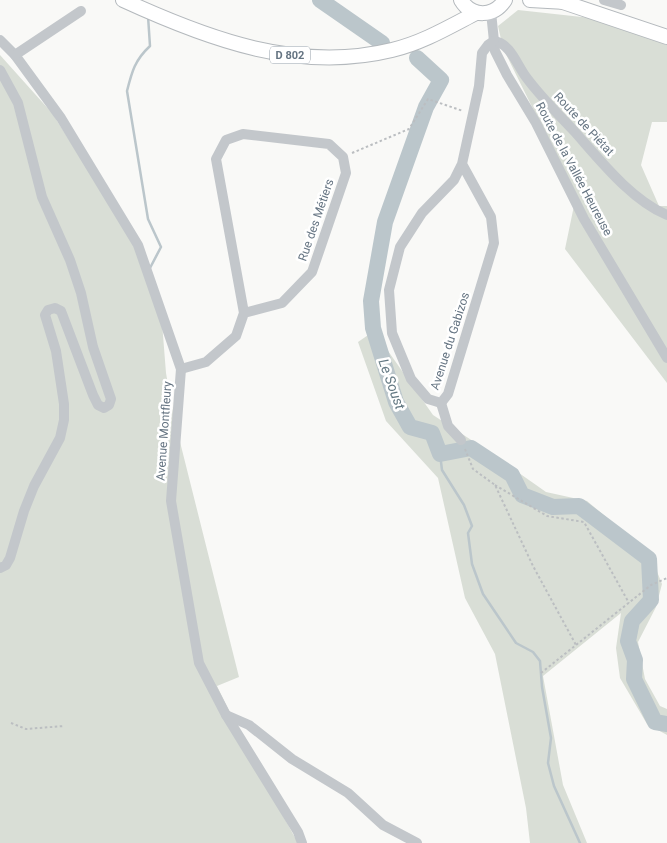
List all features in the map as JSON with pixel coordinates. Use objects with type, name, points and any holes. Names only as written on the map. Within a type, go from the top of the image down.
[{"type":"main road","name":"D 802","points":[[123,0],[203,34],[230,43],[255,50],[298,56],[345,56],[376,53],[399,48],[431,36],[476,13]]},
{"type":"main road","name":"D 802","points":[[431,36],[453,14],[461,0]]},
{"type":"main road","points":[[461,0],[470,10],[476,13],[491,12],[501,6],[506,0]]},
{"type":"main road","points":[[530,0],[562,1],[667,37]]},
{"type":"street","points":[[604,0],[621,5]]},
{"type":"street","points":[[15,54],[81,11]]},
{"type":"street","name":"Route de la Vallée Heureuse","points":[[491,12],[495,51],[507,75],[536,123],[571,196],[667,358]]},
{"type":"street","name":"Avenue Montfleury","points":[[0,40],[15,54],[61,118],[138,245],[181,369],[171,500],[199,663],[226,715],[298,832],[302,843]]},
{"type":"street","name":"Avenue du Gabizos","points":[[462,164],[491,217],[494,243],[448,394],[441,403],[428,399],[411,379],[392,334],[389,290],[400,247],[422,213],[454,180],[462,164],[479,86],[482,53],[494,41]]},
{"type":"street","name":"Route de Piétat","points":[[494,41],[500,42],[506,47],[525,76],[618,179],[639,197],[667,214]]},
{"type":"street","points":[[0,70],[18,103],[42,197],[70,260],[81,293],[92,347],[111,399],[109,405],[104,408],[98,405],[92,395],[60,312],[55,308],[48,310],[45,315],[56,351],[64,404],[64,420],[60,438],[34,486],[24,511],[10,558],[6,565],[0,568]]},
{"type":"street","points":[[181,369],[206,362],[236,336],[244,313],[216,159],[226,140],[243,134],[329,144],[343,157]]},
{"type":"street","name":"Rue des Métiers","points":[[244,313],[282,303],[312,272],[346,173],[343,157]]},
{"type":"street","points":[[441,403],[448,426],[461,440]]},
{"type":"street","points":[[226,715],[248,725],[292,759],[348,793],[383,825],[417,843]]},
{"type":"path","points":[[343,157],[409,129],[428,99],[473,114]]},
{"type":"path","points":[[469,459],[472,469],[547,516],[584,522],[629,603]]},
{"type":"path","points":[[495,485],[533,566],[576,645]]},
{"type":"path","points":[[541,673],[651,585],[667,578]]},
{"type":"path","points":[[11,723],[26,729],[64,726]]},
{"type":"shaded area","points":[[518,10],[591,18],[667,45],[667,122],[652,122],[641,165],[659,206],[667,206],[667,383],[565,249],[576,196],[503,48],[498,26]]},
{"type":"shaded area","points":[[0,55],[52,113],[137,247],[161,310],[166,373],[173,414],[239,677],[217,686],[262,778],[298,843],[0,843]]},
{"type":"shaded area","points":[[374,331],[433,415],[546,492],[587,501],[650,554],[662,584],[656,607],[638,642],[645,679],[660,706],[667,709],[667,735],[647,724],[620,678],[616,648],[621,613],[543,676],[563,785],[587,843],[530,843],[526,808],[495,654],[465,598],[438,478],[386,421],[358,342]]},
{"type":"waterway","name":"Le Soust","points":[[320,0],[382,43]]},
{"type":"waterway","points":[[148,16],[150,46],[135,66],[127,91],[148,219],[161,247],[150,268]]},
{"type":"waterway","name":"Le Soust","points":[[417,58],[441,80],[426,107],[385,222],[371,301],[373,328],[396,402],[410,427],[432,433],[440,454],[471,448],[512,475],[522,495],[553,507],[579,506],[649,559],[651,600],[632,621],[628,641],[635,660],[634,679],[655,722],[667,724]]},
{"type":"waterway","points":[[440,454],[442,470],[464,505],[472,526],[468,533],[472,564],[483,594],[516,643],[533,652],[540,661],[542,687],[551,738],[548,763],[554,786],[580,843]]}]
